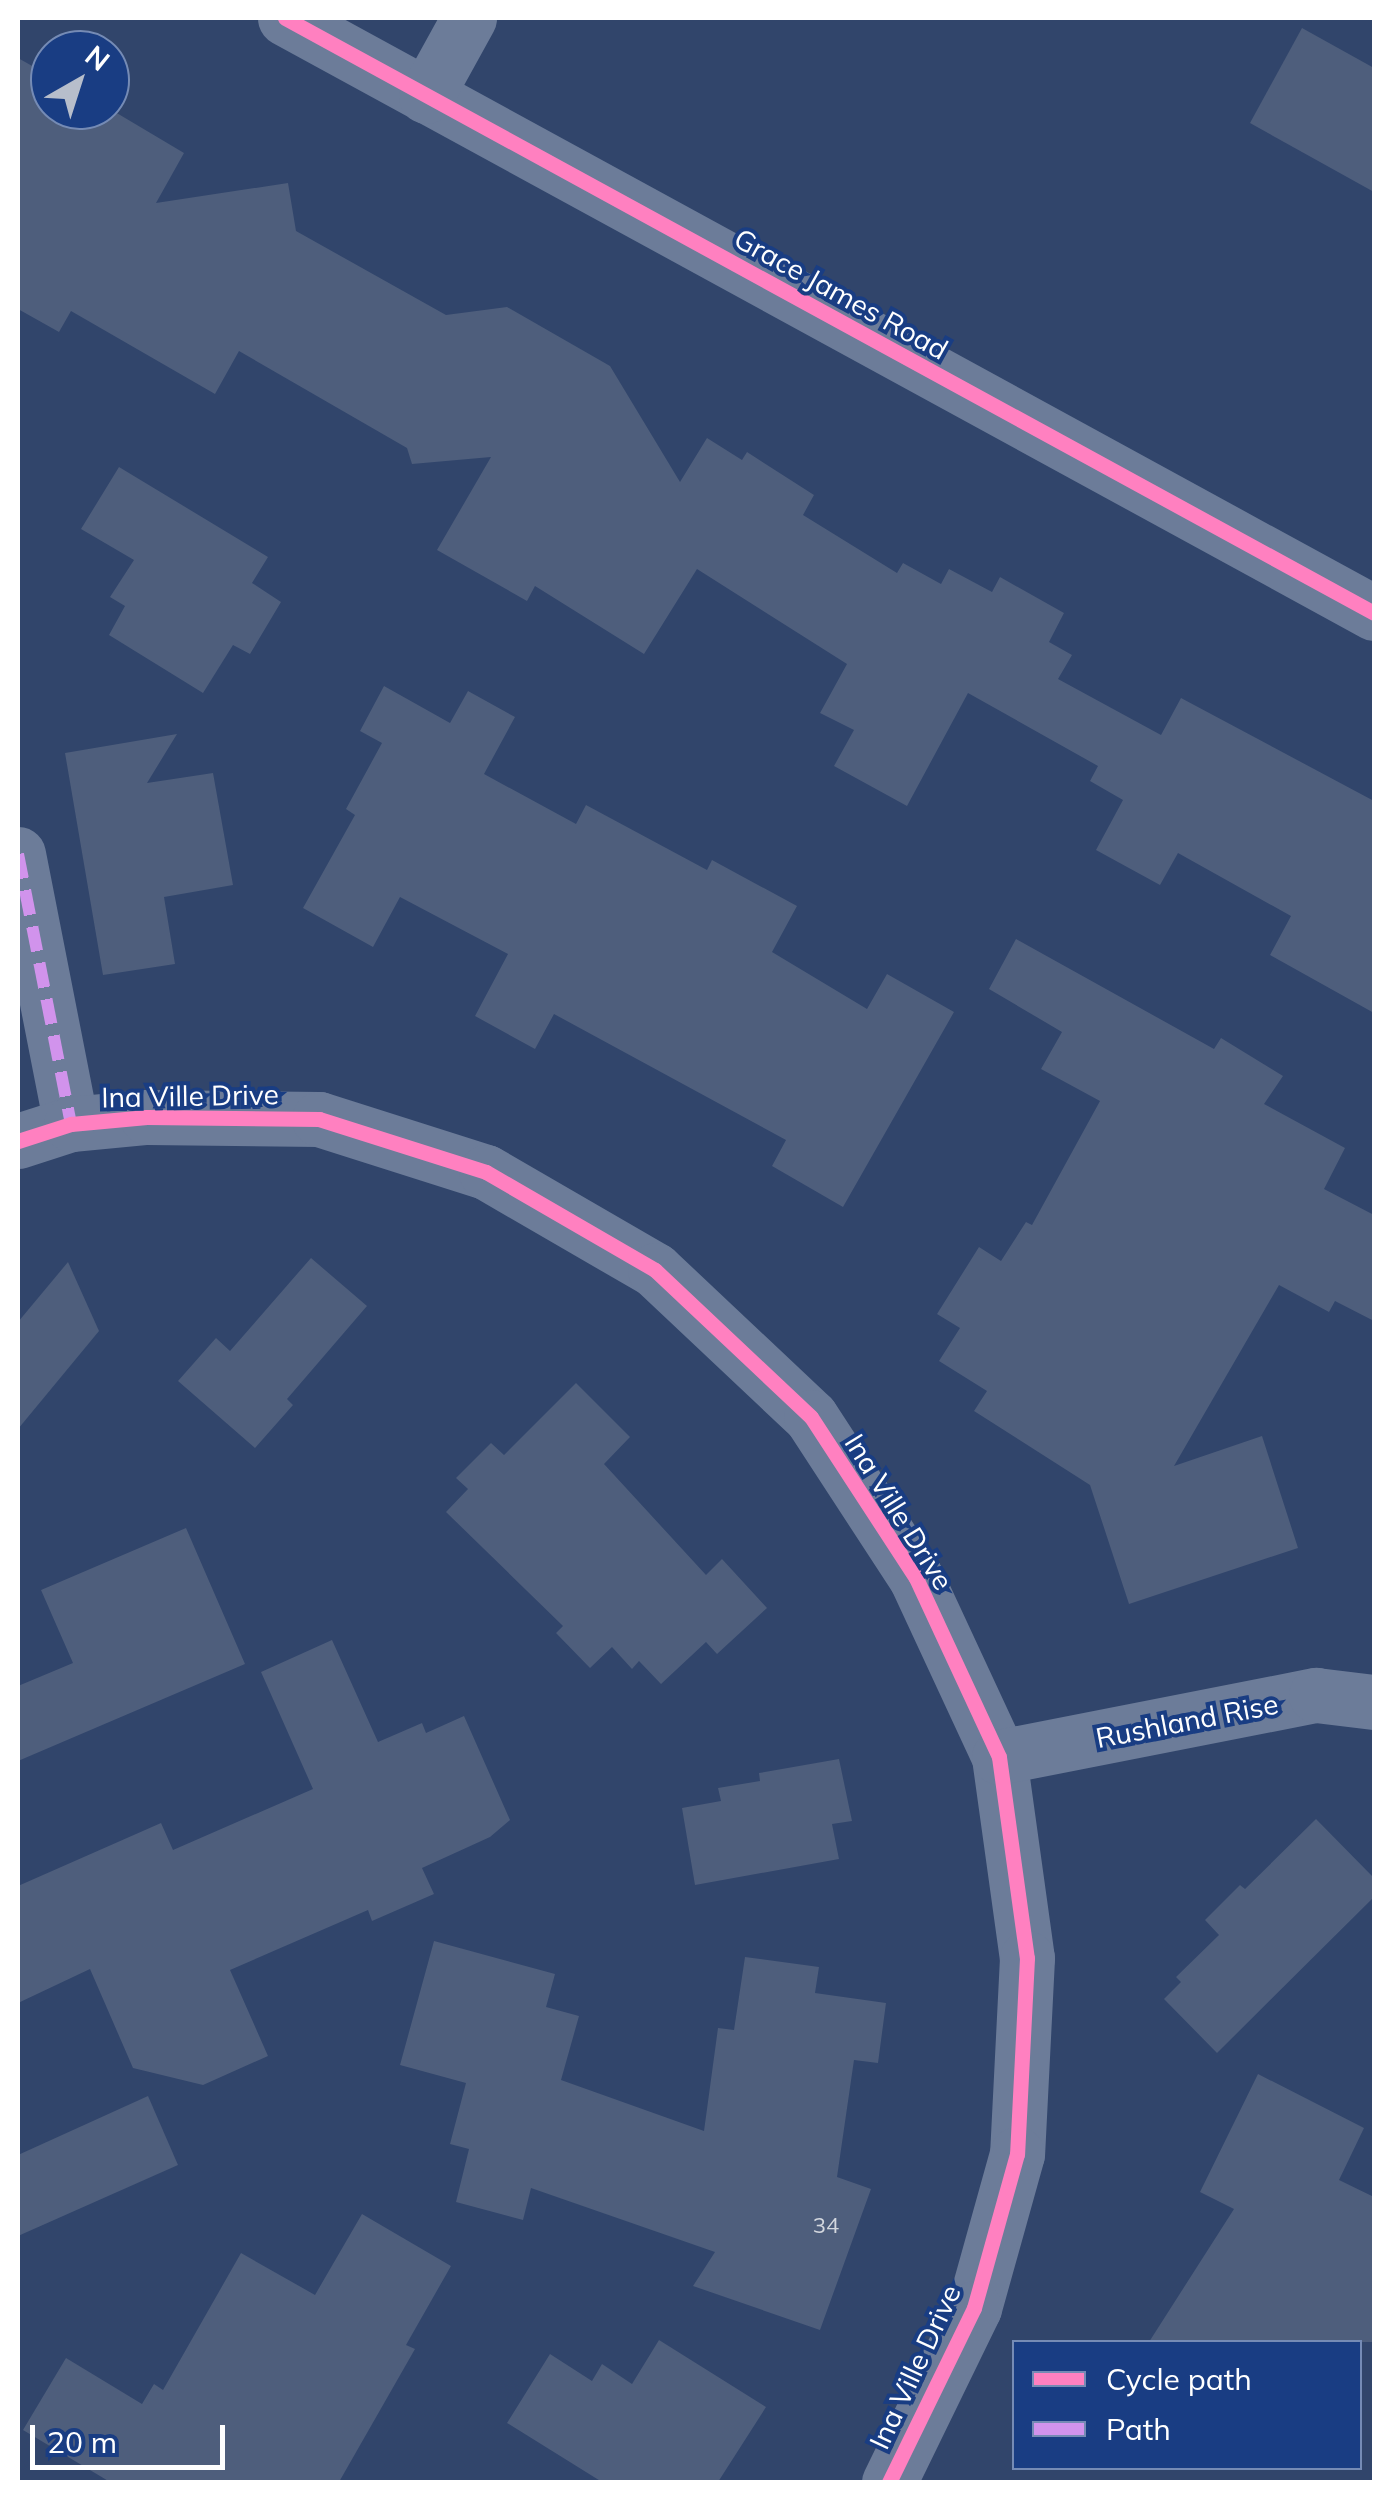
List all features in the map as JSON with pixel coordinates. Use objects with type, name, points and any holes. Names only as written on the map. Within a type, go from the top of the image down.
[{"type":"street","name":"Grace James Road","points":[[285,18],[1374,613]]},
{"type":"street","points":[[426,96],[469,18]]},
{"type":"street","points":[[18,854],[71,1124]]},
{"type":"street","name":"Ina Ville Drive","points":[[18,1141],[71,1124],[147,1117],[319,1120],[486,1172],[655,1270],[811,1417],[916,1578],[999,1757],[1027,1958],[1017,2154],[974,2308],[888,2482]]},
{"type":"street","name":"Rushland Rise","points":[[999,1757],[1316,1695],[1374,1702]]},
{"type":"building","points":[[1302,28],[1374,68],[1374,192],[1250,123]]},
{"type":"building","points":[[18,58],[30,65],[30,130],[130,130],[130,121],[184,153],[156,203],[288,183],[296,231],[446,315],[507,307],[610,366],[680,482],[707,438],[742,460],[747,452],[814,495],[803,515],[897,573],[903,563],[941,584],[949,569],[992,592],[1000,577],[1064,613],[1049,642],[1072,655],[1058,679],[1161,735],[1181,698],[1374,801],[1374,1013],[1270,955],[1291,916],[1178,853],[1160,885],[1096,850],[1123,800],[1090,781],[1098,766],[968,693],[907,806],[834,766],[854,730],[820,713],[847,664],[697,569],[644,654],[535,586],[527,601],[437,550],[491,457],[412,464],[407,448],[239,351],[215,394],[71,311],[59,332],[18,309]]},
{"type":"building","points":[[119,467],[268,557],[252,583],[281,602],[250,654],[233,645],[203,693],[109,635],[125,606],[110,597],[134,560],[81,529]]},
{"type":"building","points":[[384,686],[450,723],[468,691],[515,717],[484,774],[576,824],[586,805],[707,870],[712,860],[797,906],[772,952],[867,1009],[887,974],[954,1012],[843,1207],[772,1166],[786,1140],[554,1014],[535,1049],[475,1016],[508,954],[400,897],[373,947],[303,908],[355,815],[346,809],[382,743],[360,731]]},
{"type":"building","points":[[177,734],[147,783],[213,773],[233,885],[164,897],[175,964],[103,975],[65,753]]},
{"type":"building","points":[[1016,939],[1214,1049],[1221,1038],[1283,1076],[1264,1104],[1345,1148],[1324,1189],[1374,1215],[1374,1321],[1335,1301],[1329,1312],[1279,1285],[1174,1466],[1262,1436],[1298,1548],[1129,1604],[1090,1485],[974,1411],[987,1391],[939,1361],[960,1328],[937,1314],[979,1247],[1001,1261],[1026,1222],[1032,1225],[1100,1101],[1041,1069],[1062,1032],[989,989]]},
{"type":"building","points":[[311,1258],[367,1306],[287,1399],[293,1405],[255,1448],[178,1381],[216,1338],[230,1351]]},
{"type":"building","points":[[68,1262],[99,1331],[18,1429],[18,1322]]},
{"type":"building","points":[[576,1383],[630,1437],[604,1464],[706,1575],[722,1559],[767,1608],[717,1654],[706,1642],[661,1684],[639,1661],[632,1669],[612,1647],[590,1668],[556,1633],[563,1626],[446,1512],[468,1489],[456,1478],[491,1443],[504,1455]]},
{"type":"building","points":[[186,1528],[245,1664],[18,1761],[18,1686],[73,1663],[41,1590]]},
{"type":"building","points":[[332,1640],[378,1742],[422,1723],[426,1733],[464,1716],[510,1820],[490,1837],[422,1868],[434,1894],[372,1921],[368,1910],[230,1970],[268,2056],[203,2085],[133,2068],[90,1969],[18,2003],[18,1886],[161,1823],[173,1850],[313,1789],[261,1672]]},
{"type":"building","points":[[839,1759],[852,1821],[832,1824],[839,1859],[695,1885],[682,1808],[721,1801],[718,1788],[760,1781],[759,1773]]},
{"type":"building","points":[[1316,1819],[1374,1878],[1374,1897],[1217,2053],[1164,1999],[1181,1982],[1176,1977],[1219,1935],[1205,1920],[1240,1885],[1245,1889]]},
{"type":"building","points":[[434,1941],[555,1974],[546,2007],[579,2016],[561,2080],[704,2131],[718,2028],[734,2030],[745,1957],[819,1967],[815,1993],[886,2003],[878,2063],[854,2060],[837,2177],[871,2189],[820,2330],[693,2286],[715,2252],[531,2188],[523,2220],[456,2202],[469,2149],[450,2144],[466,2083],[400,2065]]},
{"type":"building","points":[[1258,2074],[1364,2128],[1339,2180],[1374,2197],[1374,2342],[1150,2340],[1234,2209],[1200,2192]]},
{"type":"building","points":[[148,2096],[178,2165],[18,2236],[18,2155]]},
{"type":"building","points":[[362,2214],[451,2266],[406,2345],[415,2349],[339,2482],[110,2482],[23,2430],[66,2358],[142,2404],[154,2384],[163,2390],[241,2253],[315,2295]]},
{"type":"building","points":[[659,2340],[766,2407],[718,2482],[602,2482],[507,2423],[550,2354],[592,2381],[602,2364],[632,2384]]},
{"type":"marked path","points":[[18,854],[71,1124]]},
{"type":"cycle path","points":[[285,18],[1374,613]]},
{"type":"cycle path","points":[[18,1141],[71,1124],[147,1117],[319,1119],[486,1172],[655,1270],[811,1417],[916,1578],[999,1757],[1027,1958],[1017,2154],[974,2308],[889,2482]]}]
